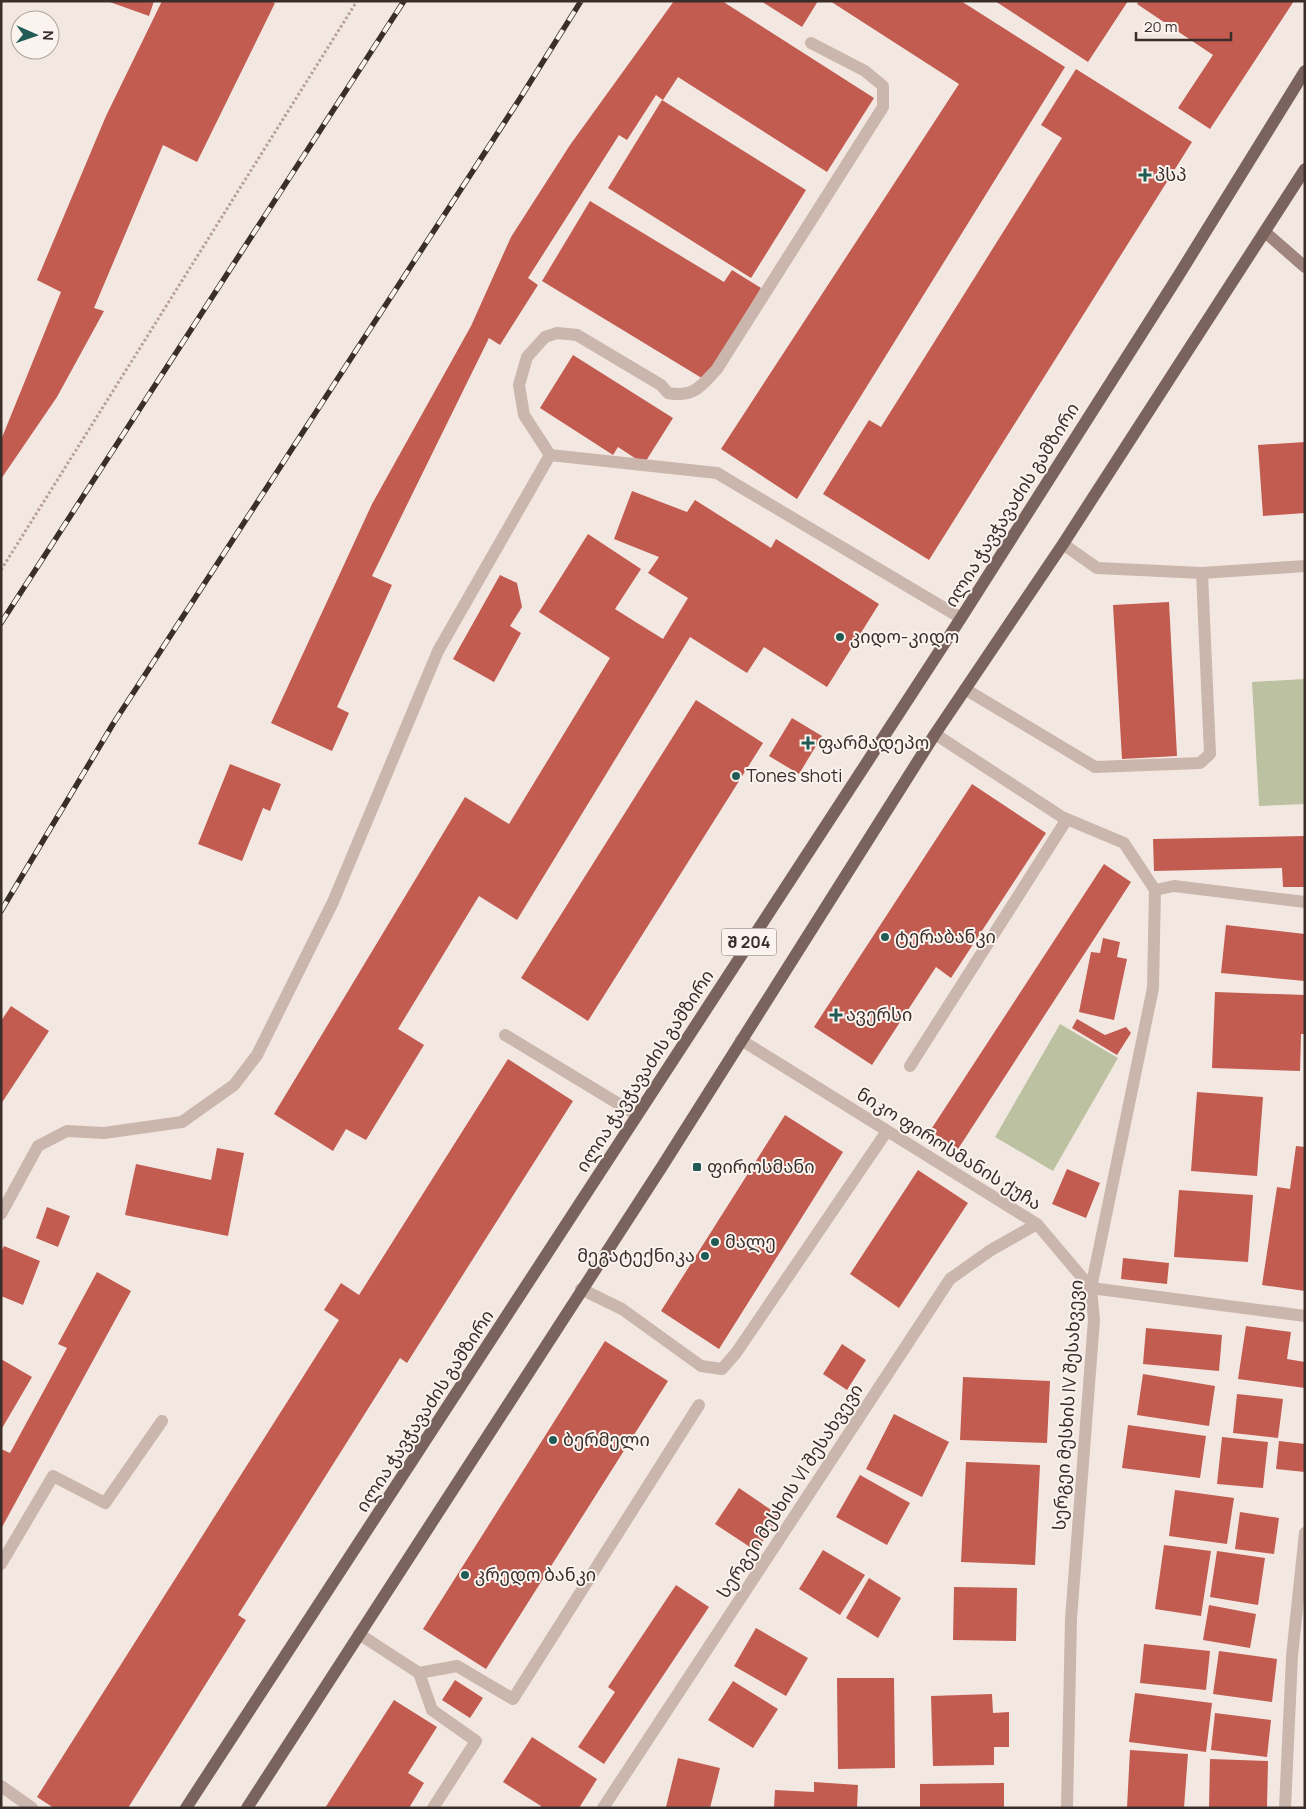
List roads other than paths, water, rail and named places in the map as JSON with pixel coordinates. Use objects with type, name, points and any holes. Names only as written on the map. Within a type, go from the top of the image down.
[{"type":"main road","name":"ილია ჭავჭავაძის გამზირი","points":[[186,1808],[961,618],[1177,278],[1305,71]]},
{"type":"main road","name":"შ 204","points":[[247,1808],[663,1165],[935,734],[1063,544],[1305,169]]},
{"type":"street","points":[[550,455],[524,416],[519,385],[527,356],[545,338],[557,333],[577,335],[661,385],[668,393],[681,395],[698,390],[717,369],[849,162],[883,107],[883,86],[865,71],[811,43]]},
{"type":"street","points":[[1265,232],[1305,268]]},
{"type":"street","points":[[550,455],[717,472],[961,618]]},
{"type":"street","points":[[1,1214],[38,1146],[67,1131],[104,1134],[182,1122],[234,1084],[257,1055],[333,902],[438,651],[550,455]]},
{"type":"street","points":[[1063,544],[1097,568],[1202,573],[1305,566]]},
{"type":"street","points":[[965,689],[1095,768],[1200,763],[1210,754],[1202,573]]},
{"type":"street","points":[[935,734],[1067,819],[1124,843],[1155,890],[1174,886],[1305,902]]},
{"type":"street","points":[[910,1066],[1067,819]]},
{"type":"street","name":"სერგეი მესხის IV შესახვევი","points":[[1068,1808],[1071,1619],[1094,1320],[1091,1288],[1153,988],[1155,890]]},
{"type":"street","points":[[505,1034],[637,1115]]},
{"type":"street","name":"ნიკო ფიროსმანის ქუჩა","points":[[741,1040],[1037,1224],[1091,1288]]},
{"type":"street","points":[[581,1289],[622,1309],[701,1366],[722,1369],[736,1354],[888,1131]]},
{"type":"street","name":"სერგეი მესხის VI შესახვევი","points":[[603,1808],[950,1280],[991,1250],[1037,1224]]},
{"type":"street","points":[[1091,1288],[1305,1316]]},
{"type":"street","points":[[419,1672],[457,1666],[513,1699],[699,1405]]},
{"type":"street","points":[[1,1564],[53,1476],[105,1503],[162,1421]]},
{"type":"street","points":[[1285,1808],[1292,1656],[1305,1533]]},
{"type":"street","points":[[359,1634],[419,1672],[432,1710],[476,1741],[433,1808]]},
{"type":"street","points":[[1,1786],[32,1808]]},
{"type":"railway","points":[[1,623],[404,1]]},
{"type":"railway","points":[[1,911],[113,724],[519,100],[581,1]]},
{"type":"place","name":"პსპ","points":[[1145,175]]},
{"type":"place","name":"კიდო-კიდო","points":[[840,637]]},
{"type":"place","name":"ფარმადეპო","points":[[808,743]]},
{"type":"place","name":"Tones shoti","points":[[736,776]]},
{"type":"place","name":"ტერაბანკი","points":[[885,937]]},
{"type":"place","name":"ავერსი","points":[[836,1015]]},
{"type":"place","name":"ფიროსმანი","points":[[697,1167]]},
{"type":"place","name":"მალე","points":[[715,1242]]},
{"type":"place","name":"მეგატექნიკა","points":[[705,1256]]},
{"type":"place","name":"ბერმელი","points":[[553,1440]]},
{"type":"place","name":"კრედო ბანკი","points":[[465,1575]]}]
